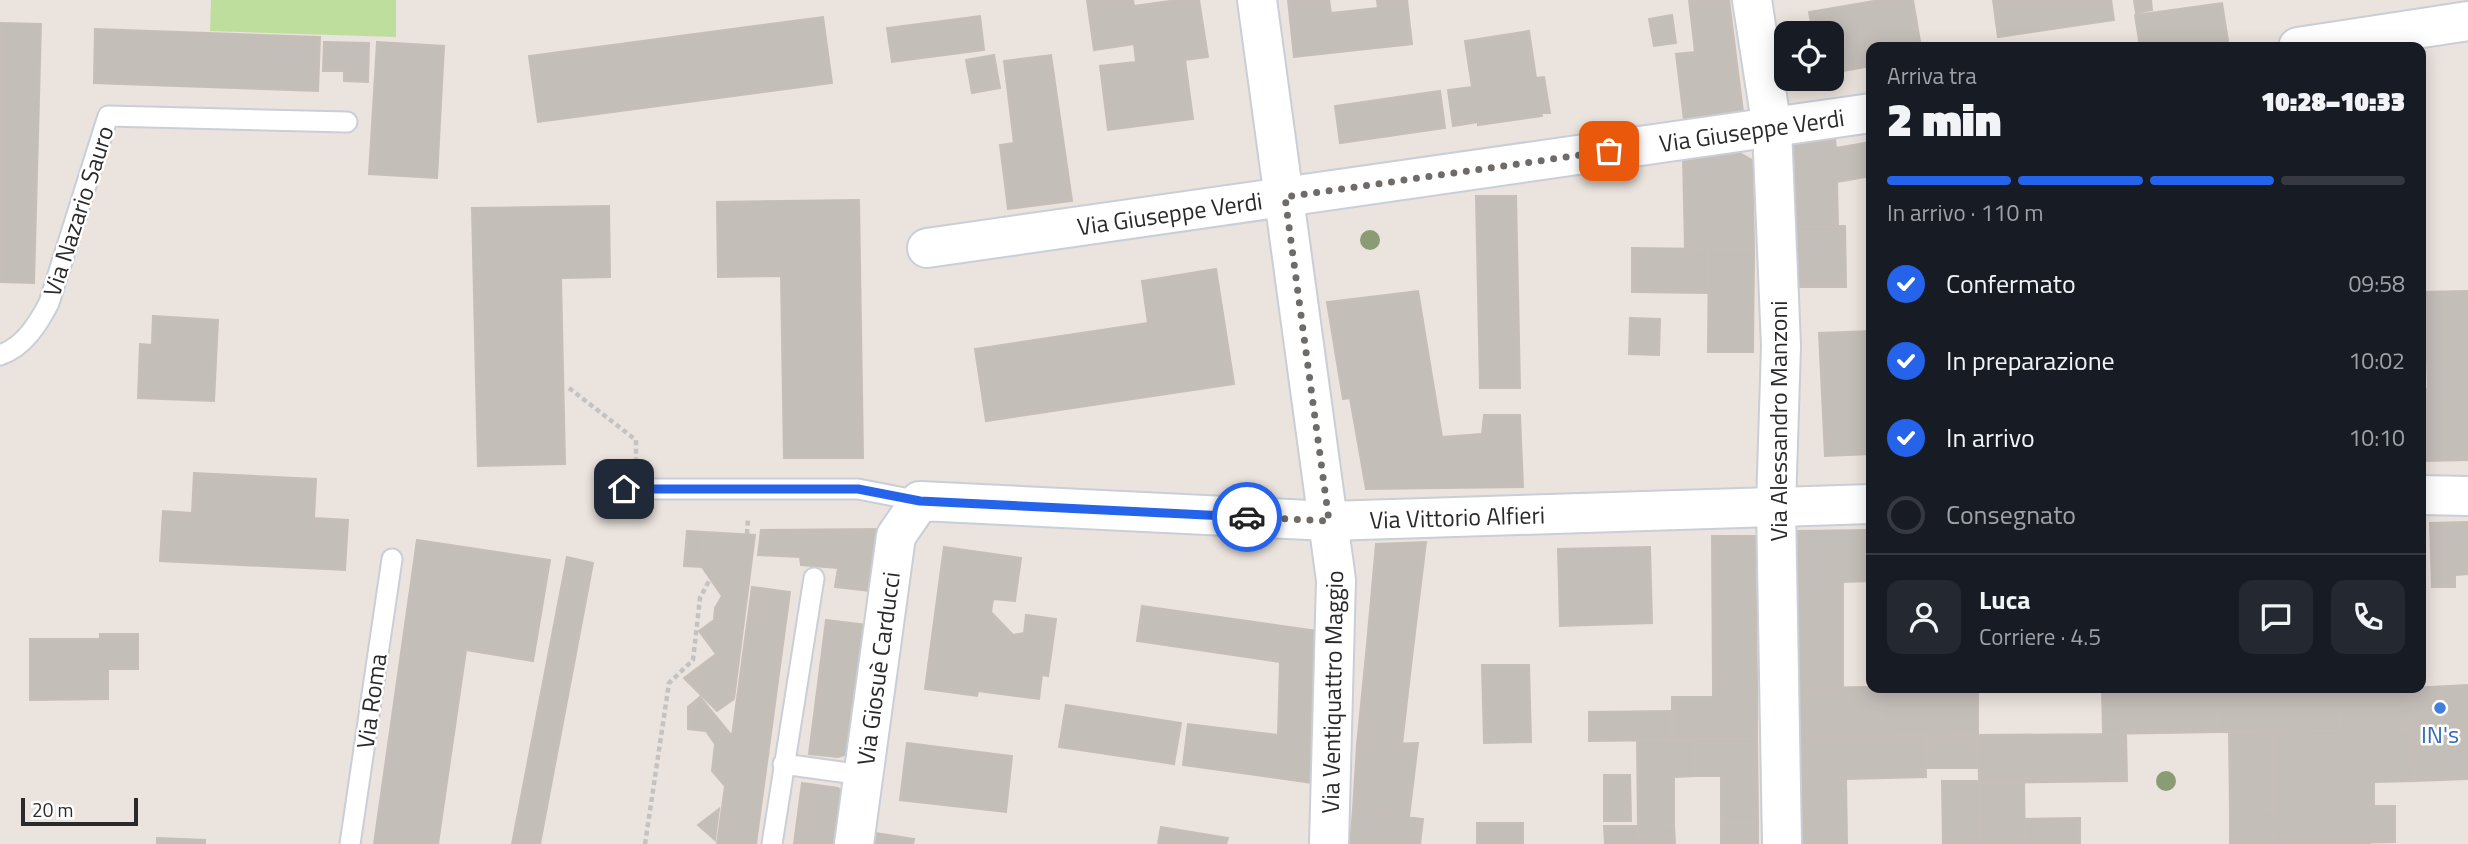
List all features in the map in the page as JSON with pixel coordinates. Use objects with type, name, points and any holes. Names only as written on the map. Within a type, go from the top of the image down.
[{"type":"street","name":"Via Ventiquattro Maggio","points":[[1257,0],[1336,580],[1329,844]]},
{"type":"street","name":"Via Alessandro Manzoni","points":[[1752,0],[1772,128],[1781,346],[1776,506],[1783,844]]},
{"type":"street","points":[[2331,42],[2468,21]]},
{"type":"street","name":"Via Giuseppe Verdi","points":[[927,247],[1866,114]]},
{"type":"street","points":[[2426,495],[2468,496]]},
{"type":"street","name":"Via Vittorio Alfieri","points":[[920,501],[1329,521],[1866,504]]},
{"type":"street","name":"Via Giosuè Carducci","points":[[854,844],[896,536],[920,501]]},
{"type":"lane","name":"Via Nazario Sauro","points":[[0,355],[16,348],[39,321],[49,303],[108,116],[347,122]]},
{"type":"lane","name":"Via Vittorio Alfieri","points":[[630,489],[858,489],[920,501]]},
{"type":"lane","name":"Via Roma","points":[[350,844],[392,559]]},
{"type":"lane","points":[[772,844],[814,578]]},
{"type":"lane","points":[[783,764],[863,775]]},
{"type":"path","points":[[569,388],[636,440],[630,489]]},
{"type":"path","points":[[645,844],[668,683],[693,660],[700,598],[710,579]]},
{"type":"green space","points":[[211,0],[396,0],[396,37],[210,31]]},
{"type":"building","points":[[1087,0],[1133,0],[1134,6],[1199,0],[1208,57],[1185,60],[1193,119],[1108,130],[1100,66],[1136,62],[1134,44],[1094,50]]},
{"type":"building","points":[[1288,0],[1329,0],[1331,13],[1378,8],[1377,0],[1407,0],[1412,44],[1294,57]]},
{"type":"building","points":[[1689,0],[1729,0],[1743,112],[1684,120],[1676,54],[1695,52]]},
{"type":"building","points":[[1880,0],[1913,0],[1920,42],[1866,42],[1866,67],[1844,71],[1844,21],[1811,21],[1809,12]]},
{"type":"building","points":[[1993,0],[2111,0],[2114,20],[1998,37]]},
{"type":"building","points":[[2134,0],[2151,0],[2152,10],[2136,13]]},
{"type":"building","points":[[2222,3],[2228,41],[2139,42],[2135,15]]},
{"type":"building","points":[[1672,15],[1676,43],[1654,46],[1649,19]]},
{"type":"building","points":[[980,16],[984,50],[892,62],[887,28]]},
{"type":"building","points":[[823,17],[832,83],[538,122],[529,56]]},
{"type":"building","points":[[0,23],[41,24],[34,283],[0,282]]},
{"type":"building","points":[[95,29],[320,37],[318,91],[94,83]]},
{"type":"building","points":[[1529,31],[1536,78],[1544,77],[1550,113],[1478,125],[1478,122],[1453,126],[1448,90],[1472,87],[1465,41]]},
{"type":"building","points":[[324,42],[369,43],[368,82],[344,81],[344,71],[323,71]]},
{"type":"building","points":[[377,42],[444,46],[437,178],[369,174]]},
{"type":"building","points":[[994,55],[1000,88],[972,93],[966,60]]},
{"type":"building","points":[[1051,55],[1072,201],[1008,209],[1000,145],[1014,143],[1004,61]]},
{"type":"building","points":[[1440,91],[1445,128],[1340,143],[1335,106]]},
{"type":"building","points":[[1835,138],[1836,148],[1866,143],[1866,177],[1837,182],[1838,227],[1794,227],[1788,145]]},
{"type":"building","points":[[1731,148],[1752,160],[1754,249],[1685,249],[1683,156]]},
{"type":"building","points":[[1476,196],[1516,196],[1520,388],[1480,388]]},
{"type":"building","points":[[859,200],[863,458],[784,458],[781,276],[718,277],[717,202]]},
{"type":"building","points":[[609,206],[610,277],[561,278],[565,464],[478,466],[472,208]]},
{"type":"building","points":[[1845,226],[1846,287],[1797,287],[1794,227]]},
{"type":"building","points":[[1632,248],[1709,249],[1709,293],[1632,292]]},
{"type":"building","points":[[1709,249],[1754,249],[1753,352],[1708,352]]},
{"type":"building","points":[[1216,269],[1234,384],[986,421],[975,349],[1148,323],[1142,281]]},
{"type":"building","points":[[1418,291],[1442,437],[1482,434],[1484,415],[1520,415],[1523,487],[1366,489],[1350,398],[1343,399],[1327,302]]},
{"type":"building","points":[[2468,291],[2468,460],[2426,461],[2426,292]]},
{"type":"building","points":[[153,316],[218,320],[214,401],[138,398],[140,344],[152,345]]},
{"type":"building","points":[[1630,318],[1660,319],[1659,355],[1629,354]]},
{"type":"building","points":[[1866,331],[1866,454],[1825,456],[1819,333]]},
{"type":"building","points":[[194,473],[316,479],[314,518],[348,520],[345,570],[160,561],[163,511],[192,513]]},
{"type":"building","points":[[2468,522],[2468,574],[2455,575],[2455,587],[2432,587],[2430,523]]},
{"type":"building","points":[[883,529],[877,592],[835,587],[838,568],[801,565],[800,557],[758,555],[761,530]]},
{"type":"building","points":[[1866,530],[1866,581],[1843,582],[1843,688],[1797,688],[1795,531]]},
{"type":"building","points":[[687,531],[704,532],[702,567],[684,566]]},
{"type":"building","points":[[704,532],[755,535],[734,699],[717,711],[684,678],[716,654],[699,631],[714,620],[715,608],[722,596],[702,567]]},
{"type":"building","points":[[1712,536],[1755,536],[1757,682],[1713,683]]},
{"type":"building","points":[[417,540],[550,560],[533,661],[466,650],[438,844],[374,844]]},
{"type":"building","points":[[1426,542],[1413,649],[1367,644],[1376,544]]},
{"type":"building","points":[[944,547],[1021,558],[1015,601],[993,599],[991,612],[1013,635],[1024,633],[1026,615],[1056,619],[1048,676],[1042,675],[1039,699],[978,691],[977,696],[925,689]]},
{"type":"building","points":[[1650,547],[1652,623],[1560,626],[1558,549]]},
{"type":"building","points":[[567,557],[593,563],[540,844],[512,844]]},
{"type":"building","points":[[752,587],[790,592],[756,844],[717,844],[725,786],[712,771],[715,744],[706,731],[688,729],[688,707],[700,697],[732,736]]},
{"type":"building","points":[[1142,606],[1318,631],[1313,783],[1183,765],[1188,724],[1278,735],[1280,662],[1137,641]]},
{"type":"building","points":[[826,620],[869,625],[851,753],[838,757],[809,754]]},
{"type":"building","points":[[100,634],[138,634],[138,669],[108,669],[108,699],[30,700],[30,639],[100,639]]},
{"type":"building","points":[[1367,644],[1413,649],[1402,744],[1357,745]]},
{"type":"building","points":[[1482,665],[1529,665],[1531,742],[1484,743]]},
{"type":"building","points":[[1757,682],[1757,739],[1672,740],[1672,697],[1713,697],[1713,683]]},
{"type":"building","name":"IN's","points":[[2468,685],[2468,728],[2414,730],[2411,693],[2426,693],[2426,687]]},
{"type":"building","points":[[1866,687],[1866,693],[1880,693],[1883,736],[1800,737],[1797,688]]},
{"type":"building","points":[[1880,693],[1978,693],[1978,735],[1883,736]]},
{"type":"building","points":[[2102,693],[2216,693],[2217,732],[2103,734]]},
{"type":"building","points":[[2216,693],[2341,693],[2341,731],[2217,732]]},
{"type":"building","points":[[2341,693],[2411,693],[2414,730],[2341,731]]},
{"type":"building","points":[[1066,705],[1181,723],[1174,764],[1059,747]]},
{"type":"building","points":[[1672,711],[1672,740],[1589,741],[1589,712]]},
{"type":"building","points":[[2468,728],[2468,779],[2415,781],[2414,730]]},
{"type":"building","points":[[2414,730],[2415,781],[2374,782],[2374,806],[2395,806],[2395,842],[2274,844],[2272,732]]},
{"type":"building","points":[[2229,732],[2272,732],[2273,809],[2230,810]]},
{"type":"building","points":[[2126,734],[2127,781],[1979,783],[1978,735]]},
{"type":"building","points":[[1925,735],[1926,777],[1846,779],[1847,844],[1802,844],[1800,737]]},
{"type":"building","points":[[1978,736],[1977,768],[1927,768],[1926,737]]},
{"type":"building","points":[[1695,739],[1696,776],[1674,777],[1674,825],[1638,826],[1637,740]]},
{"type":"building","points":[[1695,739],[1757,739],[1758,823],[1721,823],[1721,776],[1696,776]]},
{"type":"building","points":[[907,743],[1012,756],[1006,812],[900,800]]},
{"type":"building","points":[[1418,743],[1409,817],[1353,810],[1357,745]]},
{"type":"building","points":[[1604,775],[1630,775],[1631,821],[1604,821]]},
{"type":"building","points":[[1942,781],[1979,781],[1979,844],[1943,844]]},
{"type":"building","points":[[802,783],[838,788],[849,798],[843,844],[794,844]]},
{"type":"building","points":[[1979,783],[2024,783],[2025,844],[1980,844]]},
{"type":"building","points":[[719,809],[715,840],[698,825]]},
{"type":"building","points":[[2273,809],[2274,844],[2230,844],[2230,810]]},
{"type":"building","points":[[1353,810],[1423,819],[1420,844],[1350,844]]},
{"type":"building","points":[[2080,818],[2080,844],[2025,844],[2025,819]]},
{"type":"building","points":[[1477,823],[1523,823],[1523,844],[1477,844]]},
{"type":"building","points":[[1721,823],[1758,823],[1758,844],[1721,844]]},
{"type":"building","points":[[1674,825],[1675,844],[1638,844],[1638,826]]},
{"type":"building","points":[[1604,826],[1638,826],[1638,844],[1605,844]]},
{"type":"building","points":[[1161,827],[1228,838],[1226,844],[1158,844]]},
{"type":"building","points":[[869,832],[914,839],[913,844],[867,844]]},
{"type":"building","points":[[157,838],[205,840],[205,844],[157,844]]},
{"type":"building","points":[[2370,842],[2370,844],[2274,844]]},
{"type":"way so far","points":[[1247,517],[1329,521],[1285,197],[1609,151]]},
{"type":"place","name":"IN's","points":[[2440,708]]},
{"type":"route","points":[[624,489],[858,489],[920,501],[1247,517]]}]
